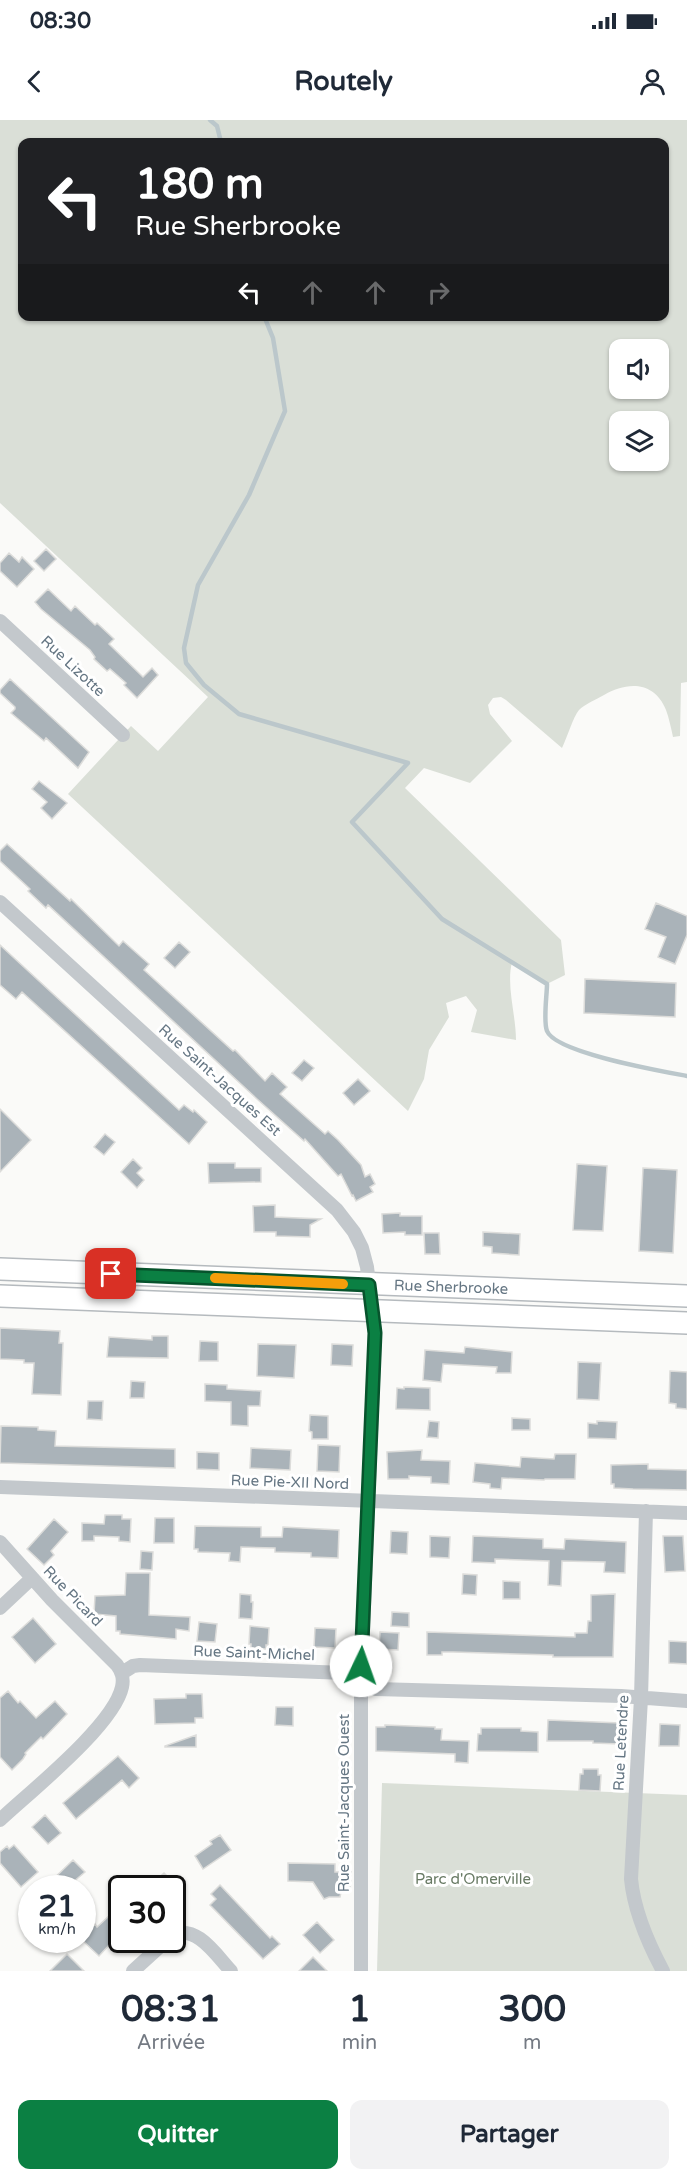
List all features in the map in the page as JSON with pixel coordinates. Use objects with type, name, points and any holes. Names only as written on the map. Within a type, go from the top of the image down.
[{"type":"main road","name":"Rue Sherbrooke","points":[[0,1269],[687,1296]]},
{"type":"main road","name":"Rue Sherbrooke","points":[[0,1296],[687,1323]]},
{"type":"street","name":"Rue Lizotte","points":[[0,621],[123,735]]},
{"type":"street","name":"Rue Saint-Jacques Est","points":[[0,902],[337,1210],[360,1243],[373,1311]]},
{"type":"street","name":"Rue Saint-Jacques Ouest","points":[[361,1971],[361,1681],[375,1333],[373,1311]]},
{"type":"street","name":"Rue Pie-XII Nord","points":[[0,1487],[687,1513]]},
{"type":"street","name":"Rue Letendre","points":[[646,1511],[641,1698],[631,1879],[650,1946],[663,1971]]},
{"type":"street","name":"Rue Picard","points":[[0,1542],[122,1673]]},
{"type":"street","points":[[0,1608],[32,1578]]},
{"type":"street","name":"Rue Saint-Michel","points":[[122,1673],[140,1665],[345,1673],[376,1689],[687,1701]]},
{"type":"street","points":[[0,1820],[103,1722],[120,1695],[123,1686],[122,1673]]},
{"type":"street","points":[[186,1935],[198,1937],[231,1971]]},
{"type":"street","points":[[133,1971],[153,1953]]},
{"type":"green space","points":[[0,120],[687,120],[687,682],[681,683],[680,736],[673,737],[661,700],[654,693],[639,686],[612,691],[579,710],[562,748],[506,700],[501,697],[493,698],[488,705],[490,714],[512,741],[470,783],[424,768],[405,788],[561,940],[565,975],[547,984],[512,962],[510,981],[516,1040],[471,1032],[477,1010],[466,996],[446,1003],[449,1017],[429,1050],[424,1079],[408,1111],[68,794],[131,726],[158,751],[208,697],[0,503]]},
{"type":"green space","name":"Parc d'Omerville","points":[[382,1783],[687,1795],[687,1971],[377,1971]]},
{"type":"building","points":[[46,549],[56,559],[44,571],[34,561]]},
{"type":"building","points":[[9,553],[19,562],[22,557],[34,569],[17,587],[0,571],[0,563]]},
{"type":"building","points":[[48,589],[71,611],[75,606],[95,625],[97,623],[114,639],[109,644],[143,677],[152,668],[158,675],[137,698],[124,685],[126,683],[110,669],[107,671],[94,659],[90,650],[35,602]]},
{"type":"building","points":[[10,679],[89,752],[78,768],[46,738],[44,741],[11,713],[15,707],[0,693]]},
{"type":"building","points":[[39,781],[67,803],[52,819],[41,808],[47,802],[32,789]]},
{"type":"building","points":[[7,844],[70,901],[71,899],[119,946],[123,941],[149,964],[144,970],[233,1051],[235,1050],[265,1081],[272,1073],[287,1087],[280,1094],[325,1134],[328,1131],[338,1140],[361,1165],[365,1177],[370,1174],[375,1184],[370,1187],[373,1192],[356,1201],[341,1174],[338,1176],[305,1139],[304,1141],[257,1099],[48,905],[46,908],[28,891],[30,889],[0,861],[0,851]]},
{"type":"building","points":[[656,903],[687,916],[687,935],[675,964],[658,957],[666,937],[645,929]]},
{"type":"building","points":[[179,942],[190,952],[175,968],[164,958]]},
{"type":"building","points":[[0,945],[179,1110],[184,1105],[193,1112],[194,1110],[207,1122],[189,1144],[22,992],[16,999],[0,985]]},
{"type":"building","points":[[585,979],[676,983],[675,1017],[584,1013]]},
{"type":"building","points":[[304,1060],[314,1068],[302,1081],[292,1073]]},
{"type":"building","points":[[358,1079],[370,1091],[354,1105],[343,1093]]},
{"type":"building","points":[[0,1109],[31,1140],[0,1172]]},
{"type":"building","points":[[105,1134],[115,1142],[104,1155],[94,1147]]},
{"type":"building","points":[[133,1159],[142,1168],[137,1173],[144,1180],[137,1188],[121,1172]]},
{"type":"building","points":[[208,1163],[235,1163],[235,1168],[261,1168],[261,1182],[209,1183]]},
{"type":"building","points":[[577,1164],[607,1166],[603,1231],[573,1230]]},
{"type":"building","points":[[643,1168],[677,1170],[673,1253],[639,1251]]},
{"type":"building","points":[[275,1205],[275,1217],[321,1219],[310,1225],[310,1237],[276,1236],[276,1232],[254,1232],[253,1206]]},
{"type":"building","points":[[400,1213],[400,1216],[422,1216],[422,1235],[405,1235],[405,1232],[383,1233],[382,1214]]},
{"type":"building","points":[[483,1232],[520,1234],[519,1255],[492,1253],[492,1247],[483,1246]]},
{"type":"building","points":[[424,1233],[439,1233],[440,1254],[425,1254]]},
{"type":"building","points":[[0,1328],[60,1331],[59,1343],[63,1343],[61,1395],[32,1394],[34,1363],[24,1363],[24,1360],[0,1359]]},
{"type":"building","points":[[152,1336],[168,1336],[168,1358],[107,1357],[109,1337],[152,1340]]},
{"type":"building","points":[[200,1341],[218,1342],[218,1361],[199,1361]]},
{"type":"building","points":[[258,1344],[296,1345],[294,1378],[257,1376]]},
{"type":"building","points":[[332,1344],[353,1345],[352,1366],[331,1365]]},
{"type":"building","points":[[465,1347],[512,1352],[511,1373],[496,1373],[497,1367],[443,1364],[441,1382],[423,1380],[425,1350],[464,1353]]},
{"type":"building","points":[[578,1362],[601,1363],[599,1400],[577,1399]]},
{"type":"building","points":[[670,1371],[687,1372],[687,1409],[676,1408],[676,1404],[669,1403]]},
{"type":"building","points":[[131,1381],[145,1382],[144,1398],[130,1398]]},
{"type":"building","points":[[205,1384],[227,1385],[227,1389],[261,1391],[260,1406],[248,1406],[248,1426],[231,1425],[231,1402],[205,1401]]},
{"type":"building","points":[[404,1387],[430,1388],[430,1410],[396,1409],[397,1388],[404,1389]]},
{"type":"building","points":[[88,1401],[103,1401],[102,1420],[87,1419]]},
{"type":"building","points":[[310,1415],[328,1416],[328,1439],[312,1439],[312,1432],[309,1431]]},
{"type":"building","points":[[512,1418],[530,1419],[530,1430],[512,1430]]},
{"type":"building","points":[[429,1421],[439,1422],[438,1438],[427,1437]]},
{"type":"building","points":[[597,1421],[617,1422],[616,1439],[588,1438],[588,1423],[597,1424]]},
{"type":"building","points":[[1,1426],[38,1427],[38,1430],[56,1431],[55,1446],[175,1449],[175,1468],[0,1463]]},
{"type":"building","points":[[318,1445],[340,1446],[339,1472],[317,1471]]},
{"type":"building","points":[[251,1448],[291,1450],[290,1470],[250,1468]]},
{"type":"building","points":[[422,1450],[421,1460],[450,1461],[449,1484],[431,1483],[431,1477],[409,1476],[409,1479],[388,1479],[387,1452]]},
{"type":"building","points":[[197,1452],[219,1453],[219,1470],[197,1469]]},
{"type":"building","points":[[555,1454],[576,1454],[575,1479],[502,1478],[501,1489],[490,1488],[490,1484],[473,1482],[475,1463],[520,1467],[521,1457],[554,1459]]},
{"type":"building","points":[[648,1464],[648,1469],[687,1470],[687,1490],[614,1488],[614,1484],[611,1484],[611,1465]]},
{"type":"building","points":[[105,1515],[122,1515],[122,1519],[131,1519],[130,1542],[119,1541],[119,1537],[94,1536],[94,1541],[82,1541],[82,1523],[104,1524]]},
{"type":"building","points":[[155,1518],[174,1518],[174,1543],[154,1543]]},
{"type":"building","points":[[54,1519],[68,1532],[51,1551],[54,1555],[44,1565],[27,1549]]},
{"type":"building","points":[[195,1526],[261,1527],[261,1537],[282,1537],[283,1527],[339,1530],[338,1558],[311,1557],[311,1553],[275,1552],[275,1548],[241,1547],[240,1562],[229,1561],[230,1553],[198,1552],[198,1549],[194,1549]]},
{"type":"building","points":[[391,1531],[408,1532],[407,1554],[390,1553]]},
{"type":"building","points":[[430,1536],[450,1537],[449,1558],[430,1557]]},
{"type":"building","points":[[473,1536],[543,1539],[543,1548],[564,1549],[565,1539],[626,1542],[625,1573],[604,1572],[605,1562],[562,1561],[561,1586],[548,1585],[549,1561],[495,1559],[495,1563],[472,1562]]},
{"type":"building","points":[[663,1536],[683,1536],[685,1571],[665,1572]]},
{"type":"building","points":[[141,1551],[153,1552],[152,1570],[140,1569]]},
{"type":"building","points":[[126,1573],[150,1573],[149,1615],[190,1617],[189,1631],[176,1629],[176,1639],[120,1634],[120,1631],[116,1631],[116,1616],[94,1614],[95,1596],[125,1595]]},
{"type":"building","points":[[463,1574],[477,1575],[476,1595],[462,1594]]},
{"type":"building","points":[[503,1581],[520,1582],[520,1599],[503,1599]]},
{"type":"building","points":[[240,1594],[251,1595],[252,1619],[239,1618]]},
{"type":"building","points":[[615,1594],[613,1657],[553,1657],[553,1655],[453,1652],[427,1655],[427,1632],[575,1637],[575,1633],[587,1633],[588,1621],[591,1621],[591,1595]]},
{"type":"building","points":[[392,1612],[409,1613],[409,1627],[391,1626]]},
{"type":"building","points":[[33,1618],[56,1644],[35,1663],[12,1637]]},
{"type":"building","points":[[199,1622],[217,1624],[215,1642],[197,1641]]},
{"type":"building","points":[[250,1626],[269,1628],[266,1649],[251,1648],[249,1644]]},
{"type":"building","points":[[315,1628],[336,1629],[335,1648],[314,1647]]},
{"type":"building","points":[[380,1632],[399,1633],[398,1650],[379,1649]]},
{"type":"building","points":[[669,1641],[687,1642],[687,1664],[669,1663]]},
{"type":"building","points":[[8,1691],[36,1718],[55,1701],[67,1714],[43,1739],[41,1737],[25,1753],[23,1759],[12,1770],[0,1757],[0,1698]]},
{"type":"building","points":[[186,1694],[202,1694],[203,1718],[195,1718],[195,1723],[155,1724],[154,1699],[186,1698]]},
{"type":"building","points":[[276,1707],[293,1707],[293,1726],[275,1725]]},
{"type":"building","points":[[548,1720],[620,1723],[620,1744],[593,1743],[593,1741],[547,1741]]},
{"type":"building","points":[[660,1724],[680,1725],[679,1746],[659,1746]]},
{"type":"building","points":[[385,1725],[435,1727],[435,1729],[442,1729],[441,1740],[469,1741],[468,1763],[455,1762],[455,1754],[376,1751],[376,1727],[385,1727]]},
{"type":"building","points":[[481,1728],[521,1728],[521,1731],[538,1732],[538,1752],[477,1751],[478,1734],[481,1734]]},
{"type":"building","points":[[196,1735],[196,1747],[165,1747],[165,1746]]},
{"type":"building","points":[[118,1756],[139,1778],[129,1788],[122,1780],[76,1819],[63,1803]]},
{"type":"building","points":[[583,1769],[598,1769],[598,1775],[601,1775],[600,1791],[579,1790],[580,1774],[583,1774]]},
{"type":"building","points":[[45,1815],[61,1833],[48,1844],[32,1827]]},
{"type":"building","points":[[220,1835],[231,1850],[203,1869],[195,1856],[212,1844],[210,1841]]},
{"type":"building","points":[[14,1845],[38,1872],[35,1875],[18,1875],[18,1884],[0,1863],[0,1852],[7,1846],[9,1849]]},
{"type":"building","points":[[73,1860],[85,1872],[81,1875],[57,1875]]},
{"type":"building","points":[[288,1863],[335,1864],[335,1872],[351,1872],[350,1892],[341,1892],[340,1897],[324,1899],[313,1882],[288,1881]]},
{"type":"building","points":[[220,1885],[270,1938],[272,1936],[280,1944],[263,1959],[210,1905],[216,1899],[211,1894]]},
{"type":"building","points":[[108,1917],[108,1946],[99,1956],[96,1953],[96,1926],[97,1927]]},
{"type":"building","points":[[317,1922],[334,1940],[320,1953],[303,1935]]},
{"type":"building","points":[[67,1954],[84,1971],[50,1971]]},
{"type":"building","points":[[313,1957],[327,1971],[299,1971]]},
{"type":"waterway","points":[[210,120],[217,126],[220,138]]},
{"type":"waterway","points":[[266,321],[273,338],[285,411],[249,495],[198,585],[184,648],[186,663],[204,685],[239,714],[408,763],[352,822],[442,919],[547,984],[546,1027],[555,1039],[588,1054],[687,1076]]},
{"type":"slow traffic","points":[[215,1278],[343,1284]]},
{"type":"route","points":[[111,1274],[369,1285],[375,1333],[361,1666]]}]
